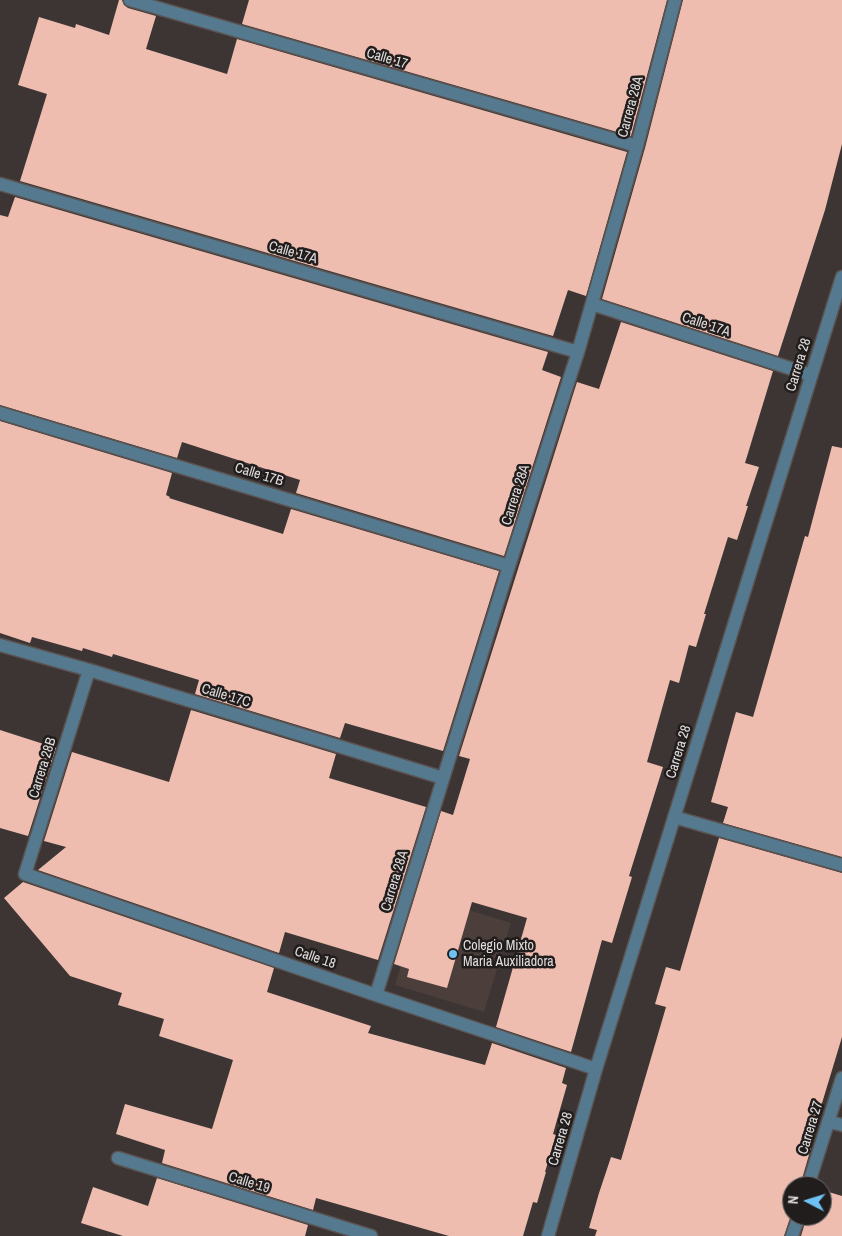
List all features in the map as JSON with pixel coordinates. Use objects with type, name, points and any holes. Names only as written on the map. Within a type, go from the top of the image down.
[{"type":"street","name":"Calle 17","points":[[130,0],[637,146]]},
{"type":"street","name":"Carrera 28A","points":[[376,995],[509,566],[578,352],[637,146],[675,0]]},
{"type":"street","name":"Calle 17A","points":[[0,184],[578,352]]},
{"type":"street","name":"Carrera 28","points":[[548,1236],[596,1069],[842,277]]},
{"type":"street","name":"Calle 17A","points":[[592,304],[811,375]]},
{"type":"street","name":"Calle 17B","points":[[0,413],[509,566]]},
{"type":"street","name":"Calle 17C","points":[[0,645],[89,670],[443,778]]},
{"type":"street","name":"Carrera 28B","points":[[25,874],[89,670]]},
{"type":"street","points":[[674,817],[842,865]]},
{"type":"street","name":"Calle 18","points":[[25,874],[596,1069]]},
{"type":"street","name":"Carrera 27","points":[[812,1176],[836,1123],[842,1078]]},
{"type":"street","name":"Calle 19","points":[[118,1158],[371,1236]]},
{"type":"shaded area","name":"Colegio Mixto Maria Auxiliadora","points":[[422,896],[511,923],[484,1012],[395,985]]},
{"type":"building","points":[[119,0],[122,0],[128,8],[156,16],[146,49],[227,74],[237,39],[627,152],[586,296],[568,290],[553,336],[20,181],[47,94],[18,85],[39,17],[75,28],[76,24],[109,35]]},
{"type":"building","points":[[249,0],[667,0],[631,136],[242,24]]},
{"type":"building","points":[[683,0],[842,0],[842,144],[825,210],[778,356],[602,299],[645,148]]},
{"type":"building","points":[[15,197],[548,352],[542,370],[561,377],[504,556],[296,493],[300,480],[182,442],[177,458],[0,405],[0,215],[8,217]]},
{"type":"building","points":[[621,322],[773,371],[745,463],[759,467],[746,506],[748,506],[737,540],[728,537],[704,614],[706,614],[696,647],[689,645],[679,683],[670,680],[647,762],[663,767],[629,876],[632,877],[612,943],[602,940],[571,1052],[496,1027],[527,918],[472,902],[447,988],[407,977],[409,969],[394,964],[441,811],[453,815],[470,759],[459,756],[577,382],[599,389]]},
{"type":"building","points":[[0,421],[172,473],[166,495],[169,498],[283,534],[291,509],[499,571],[443,751],[345,723],[340,738],[195,694],[199,680],[113,654],[112,657],[83,648],[82,651],[32,637],[30,643],[0,633]]},
{"type":"building","points":[[832,446],[842,448],[842,857],[723,823],[728,807],[711,802],[736,712],[753,717],[805,536],[808,537]]},
{"type":"building","points":[[191,710],[336,754],[329,778],[426,807],[378,960],[285,932],[279,953],[38,870],[66,847],[44,841],[72,752],[169,782]]},
{"type":"building","points":[[0,730],[56,748],[28,836],[0,828]]},
{"type":"building","points":[[719,838],[842,873],[842,1037],[813,1133],[815,1134],[803,1176],[782,1176],[782,1226],[787,1226],[784,1236],[595,1236],[597,1230],[589,1228],[611,1157],[621,1160],[666,1007],[655,1004],[666,967],[680,971]]},
{"type":"building","points":[[23,882],[274,968],[267,992],[371,1026],[368,1033],[485,1065],[492,1043],[566,1068],[562,1083],[567,1085],[553,1134],[556,1135],[537,1203],[533,1202],[523,1236],[449,1236],[316,1198],[313,1210],[162,1163],[165,1150],[116,1134],[125,1104],[212,1129],[233,1060],[159,1036],[164,1019],[118,1005],[122,993],[70,976],[4,898]]},
{"type":"building","points":[[157,1178],[308,1225],[305,1236],[123,1236],[81,1223],[93,1187],[148,1206]]},
{"type":"building","points":[[832,1193],[842,1196],[842,1236],[801,1236],[804,1226],[832,1226]]},
{"type":"place","name":"Colegio Mixto Maria Auxiliadora","points":[[453,954]]}]
